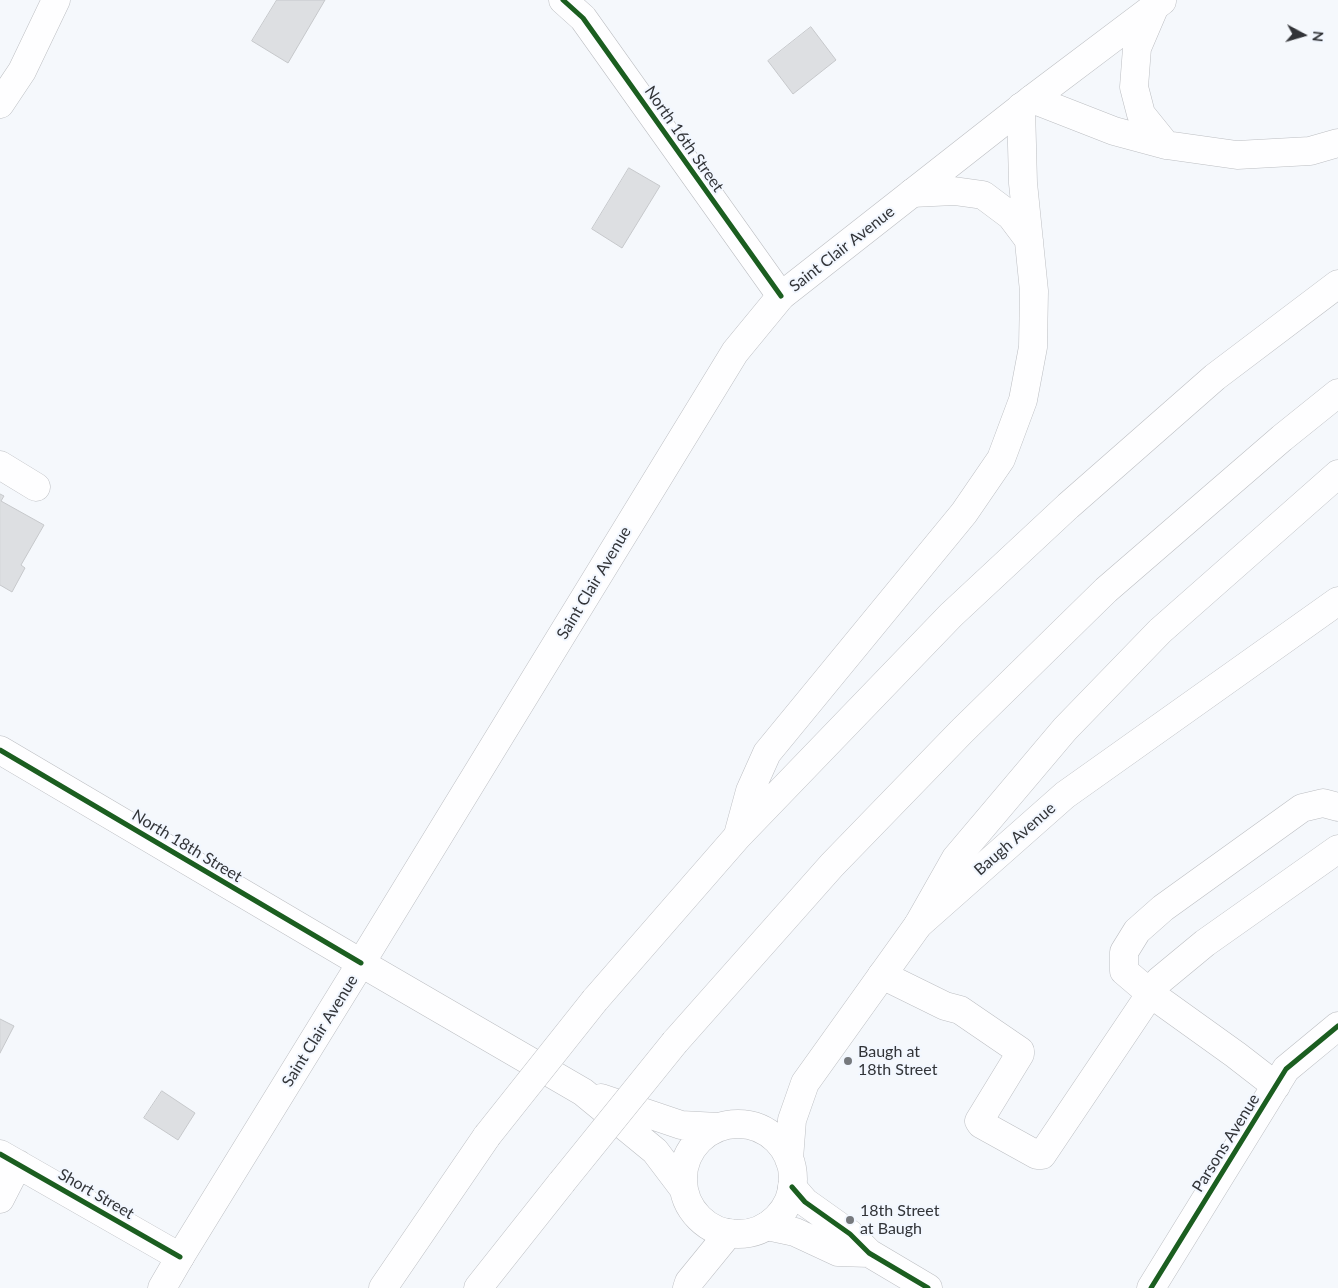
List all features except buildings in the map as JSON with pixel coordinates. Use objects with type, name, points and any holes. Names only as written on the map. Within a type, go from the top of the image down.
[{"type":"main road","points":[[0,104],[22,71],[56,0]]},
{"type":"main road","name":"North 16th Street","points":[[564,0],[583,18],[781,296]]},
{"type":"main road","points":[[1159,3],[1137,48],[1134,87],[1141,114],[1166,145]]},
{"type":"main road","name":"Saint Clair Avenue","points":[[162,1288],[735,352],[781,296],[1027,103],[1159,3]]},
{"type":"main road","points":[[737,837],[750,791],[767,753],[964,514],[1001,458],[1023,400],[1033,347],[1034,291],[1023,183],[1027,103],[1114,131],[1166,145],[1237,155],[1310,151],[1338,143]]},
{"type":"main road","points":[[912,193],[954,191],[983,195],[1011,216],[1028,240]]},
{"type":"main road","points":[[383,1288],[487,1136],[595,1000],[737,837],[950,614],[1060,513],[1215,377],[1338,284]]},
{"type":"main road","points":[[478,1288],[675,1042],[832,865],[989,704],[1106,590],[1282,438],[1338,393]]},
{"type":"main road","points":[[0,465],[36,487]]},
{"type":"main road","points":[[918,925],[956,858],[1065,729],[1160,631],[1338,474]]},
{"type":"main road","name":"Baugh Avenue","points":[[789,1159],[792,1120],[805,1084],[918,925],[1065,795],[1338,601]]},
{"type":"main road","name":"North 18th Street","points":[[0,750],[583,1092],[655,1151],[683,1188]]},
{"type":"main road","points":[[1276,1086],[1150,994],[1124,971],[1124,952],[1137,931],[1164,908],[1302,808],[1323,803],[1338,807]]},
{"type":"main road","points":[[882,975],[945,1006],[960,1010],[1020,1051],[1020,1054],[979,1121],[981,1124],[1037,1155],[1042,1154],[1159,981],[1205,942],[1338,849]]},
{"type":"main road","name":"Parsons Avenue","points":[[1151,1288],[1286,1069],[1338,1026]]},
{"type":"main road","name":"North 18th Street","points":[[583,1092],[681,1125],[718,1127]]},
{"type":"main road","points":[[746,1124],[760,1128],[773,1136],[782,1146],[789,1159],[793,1173],[792,1187],[788,1201],[781,1213],[767,1226],[744,1234],[729,1234],[703,1222],[693,1211],[683,1188],[683,1170],[688,1156],[695,1144],[705,1134],[718,1127],[746,1124]]},
{"type":"main road","points":[[0,1199],[9,1159]]},
{"type":"main road","name":"Short Street","points":[[9,1159],[180,1256]]},
{"type":"main road","points":[[792,1187],[805,1202],[850,1234],[868,1253],[928,1288]]},
{"type":"main road","points":[[767,1226],[795,1232],[838,1252],[868,1253]]},
{"type":"main road","points":[[687,1288],[689,1282],[729,1234]]},
{"type":"cycle path","points":[[563,0],[583,18],[781,296]]},
{"type":"cycle path","points":[[0,750],[361,963]]},
{"type":"cycle path","points":[[1151,1288],[1286,1069],[1338,1026]]},
{"type":"cycle path","points":[[0,1154],[180,1257]]},
{"type":"cycle path","points":[[792,1187],[805,1202],[850,1234],[869,1253],[928,1288]]},
{"type":"place","name":"Baugh at 18th Street","points":[[848,1061]]},
{"type":"place","name":"18th Street at Baugh","points":[[850,1220]]}]
